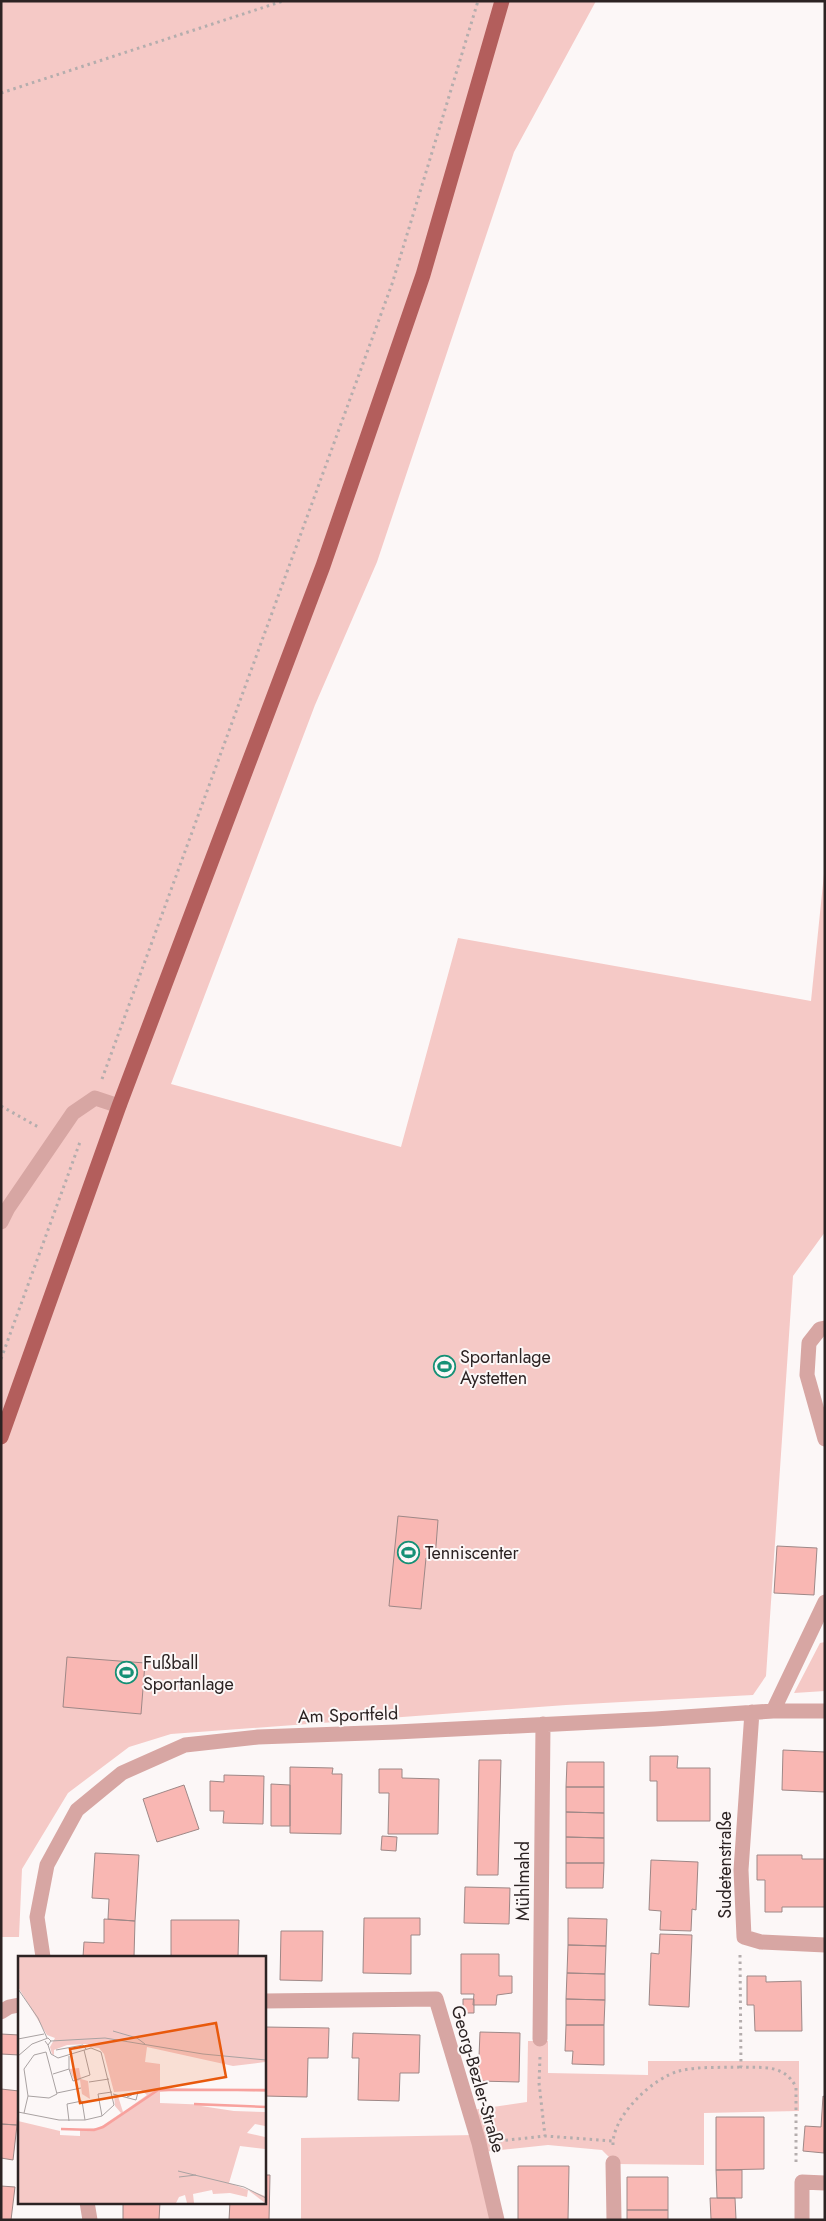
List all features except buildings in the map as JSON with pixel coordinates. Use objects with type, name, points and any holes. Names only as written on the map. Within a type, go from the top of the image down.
[{"type":"main road","points":[[1,1438],[119,1106],[323,566],[424,275],[502,1]]},
{"type":"street","points":[[1,1222],[8,1208],[73,1113],[95,1098],[119,1106]]},
{"type":"street","points":[[825,1328],[820,1329],[809,1343],[807,1375],[825,1439]]},
{"type":"street","points":[[773,1711],[825,1602]]},
{"type":"street","name":"Am Sportfeld","points":[[43,1956],[37,1917],[46,1865],[77,1810],[126,1771],[185,1745],[258,1737],[655,1719],[773,1711],[825,1711]]},
{"type":"street","name":"Sudetenstraße","points":[[752,1712],[740,1870],[744,1937],[761,1942],[825,1944]]},
{"type":"street","name":"Mühlmahd","points":[[540,2039],[543,1724]]},
{"type":"street","name":"Georg-Bezler-Straße","points":[[265,2001],[436,1999],[479,2143],[497,2220]]},
{"type":"street","points":[[1,2012],[9,2007],[18,2005]]},
{"type":"street","points":[[613,2163],[614,2220]]},
{"type":"street","points":[[802,2220],[802,2182],[825,2183]]},
{"type":"street","points":[[87,2204],[90,2220]]},
{"type":"path","points":[[1,93],[283,1]]},
{"type":"path","points":[[95,1098],[392,284],[478,1]]},
{"type":"path","points":[[1,1106],[56,1136]]},
{"type":"path","points":[[1,1359],[82,1135]]},
{"type":"path","points":[[741,2068],[740,1955],[744,1937]]},
{"type":"path","points":[[540,2039],[539,2083],[545,2136]]},
{"type":"path","points":[[613,2163],[613,2141],[622,2119],[634,2099],[664,2077],[680,2071],[741,2068],[781,2070],[790,2076],[796,2087],[796,2166],[802,2182]]},
{"type":"path","points":[[479,2143],[545,2136],[613,2141]]},
{"type":"shaded area","points":[[1,1],[596,1],[514,152],[377,562],[315,705],[171,1084],[401,1147],[458,938],[811,1001],[825,864],[825,1232],[793,1276],[766,1676],[753,1695],[566,1705],[171,1734],[129,1747],[68,1793],[22,1869],[19,1937],[1,1937]]},
{"type":"shaded area","points":[[825,1642],[825,1691],[794,1693],[820,1643]]},
{"type":"shaded area","points":[[528,2041],[548,2041],[548,2073],[648,2075],[648,2061],[799,2061],[799,2111],[704,2113],[704,2165],[616,2164],[602,2150],[548,2145],[482,2152],[472,2110],[527,2102]]},
{"type":"shaded area","points":[[475,2135],[496,2220],[301,2220],[301,2138]]},
{"type":"place","name":"Sportanlage Aystetten","points":[[444,1367]]},
{"type":"place","name":"Tenniscenter","points":[[409,1553]]},
{"type":"place","name":"Fußball Sportanlage","points":[[127,1673]]}]
